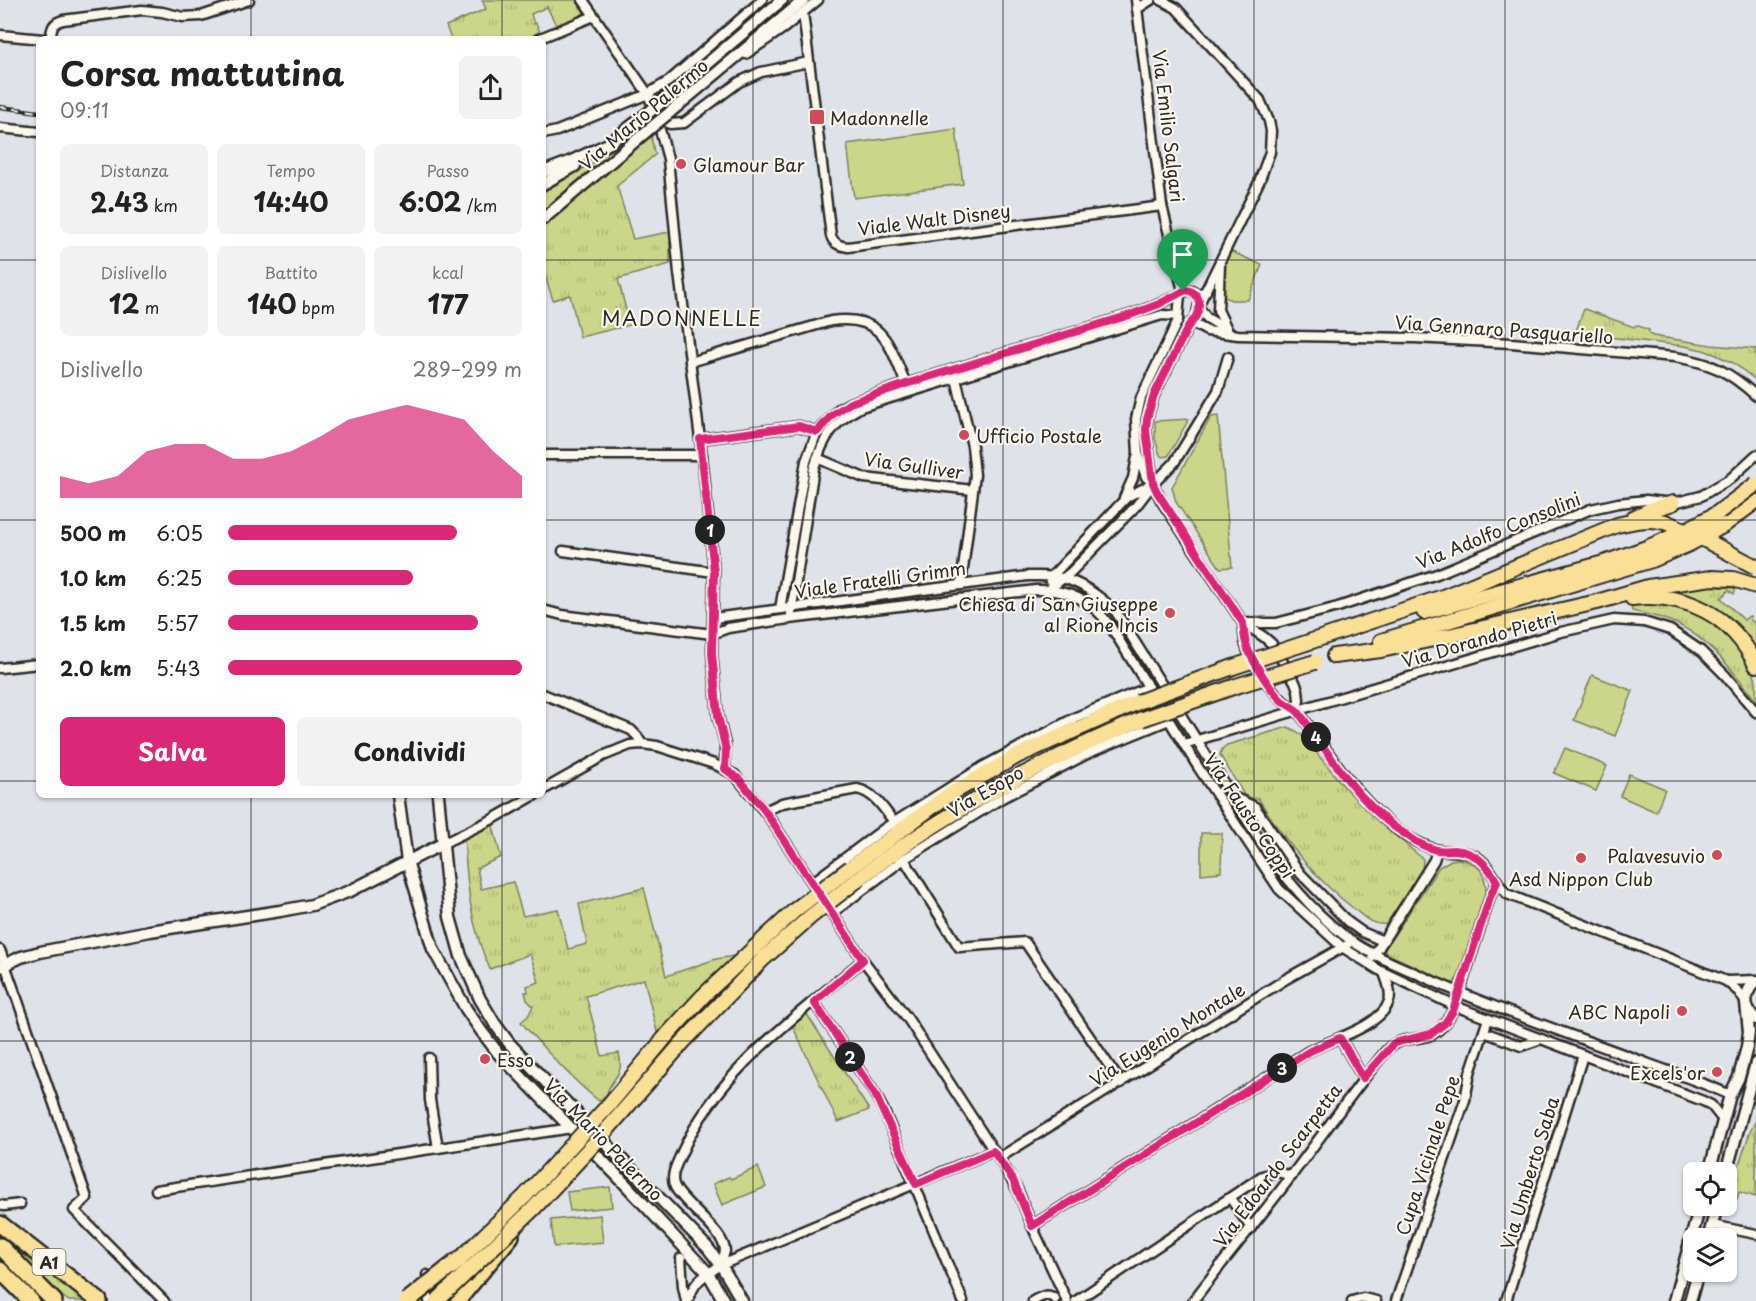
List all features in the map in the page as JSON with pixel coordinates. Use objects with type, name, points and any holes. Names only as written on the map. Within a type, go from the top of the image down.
[{"type":"highway","points":[[437,1301],[533,1209],[605,1132],[699,1024],[763,959],[810,917],[912,840],[966,806],[1023,774],[1091,741],[1163,711],[1236,686],[1611,573],[1716,514],[1756,484]]},
{"type":"highway","points":[[1306,643],[1604,563],[1689,544],[1724,525],[1756,501]]},
{"type":"highway","points":[[416,1301],[524,1197],[607,1107],[703,996],[795,910],[947,796],[1019,755],[1138,702],[1233,667],[1443,597],[1650,510],[1673,503]]},
{"type":"highway","points":[[1617,525],[1642,520],[1665,522],[1692,533],[1756,567]]},
{"type":"highway","points":[[1334,656],[1381,650],[1597,602],[1648,586],[1712,578],[1733,579],[1756,586]]},
{"type":"highway","points":[[1597,602],[1649,596],[1671,598],[1694,604],[1711,613],[1729,627],[1747,647],[1756,664]]},
{"type":"highway","points":[[457,1301],[533,1209]]},
{"type":"highway","name":"A1","points":[[0,1224],[99,1301]]},
{"type":"highway","name":"A1","points":[[0,1246],[54,1301]]},
{"type":"highway","points":[[407,1301],[459,1260]]},
{"type":"highway","name":"A1","points":[[0,1270],[31,1301]]},
{"type":"highway","points":[[0,1280],[19,1301]]},
{"type":"street","points":[[50,36],[52,25],[63,20],[142,10],[183,17],[201,16],[249,0]]},
{"type":"street","points":[[583,0],[648,94],[657,116],[668,159],[678,273],[702,455],[714,572],[712,634],[718,716],[726,750],[725,769]]},
{"type":"street","points":[[546,133],[648,94],[669,81],[762,0]]},
{"type":"street","name":"Via Mario Palermo","points":[[546,182],[580,163],[643,117],[782,0]]},
{"type":"street","name":"Via Mario Palermo","points":[[546,216],[804,0]]},
{"type":"street","name":"Via Mario Palermo","points":[[737,57],[747,54],[784,28],[818,0]]},
{"type":"street","points":[[1136,4],[1151,0]]},
{"type":"street","points":[[1161,0],[1173,4],[1260,100],[1269,121],[1271,141],[1259,182],[1149,408],[1146,430],[1153,483],[1162,502],[1243,623],[1272,644],[1295,682],[1299,700],[1297,710]]},
{"type":"street","name":"Via Emilio Salgari","points":[[1136,4],[1161,206],[1181,292]]},
{"type":"street","name":"Viale Walt Disney","points":[[803,13],[831,236],[838,245],[848,247],[1161,206]]},
{"type":"street","points":[[545,36],[594,16]]},
{"type":"street","points":[[0,35],[36,38]]},
{"type":"street","points":[[657,116],[670,124],[684,123],[739,82],[761,72],[809,62]]},
{"type":"street","points":[[0,128],[36,132]]},
{"type":"street","points":[[546,171],[567,164],[608,144]]},
{"type":"street","points":[[1221,260],[1218,310],[1227,329]]},
{"type":"street","points":[[789,619],[780,609],[806,461],[817,432],[839,409],[906,384],[1146,310],[1181,292],[1192,291],[1201,294],[1206,291]]},
{"type":"street","points":[[1153,483],[1146,477],[1138,453],[1136,432],[1138,408],[1178,318],[1181,292]]},
{"type":"street","points":[[1196,293],[1199,306],[1207,318],[1238,335]]},
{"type":"street","points":[[789,619],[817,458],[831,430],[849,413],[861,407],[1162,315],[1178,318]]},
{"type":"street","name":"Via Gennaro Pasquariello","points":[[1178,318],[1207,331],[1238,335],[1414,338],[1511,343],[1675,357],[1694,360],[1723,370],[1756,396]]},
{"type":"street","points":[[690,362],[831,321],[848,319],[869,325],[884,336],[906,384]]},
{"type":"street","points":[[1048,590],[1064,578],[1136,506],[1153,483],[1174,463],[1218,392],[1228,357]]},
{"type":"street","points":[[956,378],[975,462],[961,585]]},
{"type":"street","points":[[700,439],[799,426],[817,432]]},
{"type":"street","points":[[1120,504],[1133,478],[1138,453]]},
{"type":"street","points":[[546,455],[702,455]]},
{"type":"street","name":"Via Adolfo Consolini","points":[[1243,623],[1276,622],[1349,603],[1437,574],[1591,509],[1646,500],[1673,503],[1687,501],[1701,496],[1730,479],[1756,455]]},
{"type":"street","name":"Via Gulliver","points":[[817,458],[864,478],[973,490]]},
{"type":"street","points":[[1048,590],[1051,577],[1120,504],[1130,495],[1153,483]]},
{"type":"street","points":[[563,551],[714,572]]},
{"type":"street","name":"Viale Fratelli Grimm","points":[[714,618],[1028,576],[1064,578]]},
{"type":"street","name":"Via Fausto Coppi","points":[[1064,578],[1106,601],[1116,612],[1196,741],[1288,882],[1314,909],[1354,942],[1374,955],[1459,992],[1730,1095]]},
{"type":"street","name":"Viale Fratelli Grimm","points":[[712,634],[728,628],[789,619],[1048,590]]},
{"type":"street","name":"Via Fausto Coppi","points":[[1048,590],[1071,594],[1102,613],[1260,864],[1279,890],[1342,947],[1384,973],[1455,1006],[1703,1101],[1711,1105],[1723,1120]]},
{"type":"street","points":[[546,611],[562,615],[712,634]]},
{"type":"street","name":"Via Dorando Pietri","points":[[1184,744],[1562,632],[1614,620],[1644,622],[1670,630],[1701,651],[1756,712]]},
{"type":"street","points":[[1243,623],[1246,645],[1250,654],[1281,700],[1297,710],[1367,801],[1406,835],[1437,850],[1468,852],[1478,857],[1507,894],[1726,981],[1756,980]]},
{"type":"street","points":[[0,668],[36,664]]},
{"type":"street","name":"Via Esopo","points":[[813,882],[894,822],[984,766],[1076,717],[1149,687]]},
{"type":"street","points":[[546,695],[631,730],[642,744]]},
{"type":"street","name":"Via Esopo","points":[[832,913],[904,859],[1002,798],[1091,752],[1169,720]]},
{"type":"street","points":[[546,788],[603,756],[630,745],[642,744],[657,746],[725,769],[740,780],[765,811],[863,960],[908,1019],[1016,1186],[1060,1299]]},
{"type":"street","points":[[765,811],[782,803],[857,789],[873,797],[894,822]]},
{"type":"street","name":"Via Fausto Coppi","points":[[1233,797],[1255,807],[1300,873],[1344,918],[1362,932],[1383,941]]},
{"type":"street","name":"Via Mario Palermo","points":[[398,798],[407,861],[433,949],[466,1009],[498,1053],[708,1273],[724,1301]]},
{"type":"street","name":"Via Mario Palermo","points":[[438,798],[450,918],[461,956],[480,999],[495,1024],[517,1051],[684,1222],[721,1264],[742,1301]]},
{"type":"street","points":[[2,966],[40,952],[150,931],[312,905],[350,891],[530,798]]},
{"type":"street","points":[[1369,965],[1434,860],[1437,850]]},
{"type":"street","points":[[904,859],[959,946],[1025,942],[1121,1083]]},
{"type":"street","name":"Via Edoardo Scarpetta","points":[[1193,1301],[1292,1176],[1363,1078],[1391,1045],[1431,1034],[1445,1023],[1455,1006],[1490,897],[1497,882]]},
{"type":"street","name":"Via Eugenio Montale","points":[[687,1301],[693,1286],[700,1278],[721,1264],[916,1184],[996,1155],[1121,1083],[1287,979],[1354,942]]},
{"type":"street","points":[[0,950],[2,966],[87,1198],[74,1210],[164,1301]]},
{"type":"street","points":[[721,1264],[725,1251],[720,1236],[679,1194],[672,1181],[674,1171],[693,1129],[722,1087],[765,1044],[863,960]]},
{"type":"street","points":[[1032,1226],[1310,1051],[1369,1023],[1386,1006],[1390,995],[1384,973]]},
{"type":"street","points":[[1712,1162],[1730,1095],[1739,1077],[1747,1047],[1749,1032],[1746,1003],[1748,990],[1756,980]]},
{"type":"street","points":[[1726,981],[1738,992],[1746,1003],[1748,1011],[1756,1019]]},
{"type":"street","points":[[814,1002],[875,1094],[916,1184],[963,1301]]},
{"type":"street","name":"Cupa Vicinale Pepe","points":[[1396,1301],[1465,1100],[1470,1073],[1488,1019]]},
{"type":"street","name":"Via Fausto Coppi","points":[[1484,1032],[1521,1046],[1540,1039]]},
{"type":"street","points":[[1340,1038],[1363,1078]]},
{"type":"street","name":"Via Umberto Saba","points":[[1506,1301],[1583,1055]]},
{"type":"street","points":[[429,1058],[430,1100],[438,1148]]},
{"type":"street","points":[[1729,1162],[1756,1063]]},
{"type":"street","points":[[156,1190],[572,1128]]},
{"type":"street","points":[[1076,1301],[1267,1174],[1277,1172],[1292,1176]]},
{"type":"street","points":[[1230,1198],[1251,1228]]},
{"type":"street","points":[[0,1205],[20,1204]]},
{"type":"street","points":[[1674,1301],[1697,1216]]},
{"type":"street","points":[[1711,1228],[1714,1216]]},
{"type":"street","points":[[1712,1225],[1756,1234]]},
{"type":"street","points":[[681,1258],[683,1287],[687,1301]]},
{"type":"street","points":[[427,1275],[429,1301]]},
{"type":"street","points":[[1690,1301],[1695,1282]]},
{"type":"street","points":[[1033,1301],[1047,1295],[1060,1299]]},
{"type":"street","points":[[1352,1301],[1364,1298],[1376,1301]]},
{"type":"green space","points":[[482,0],[576,0],[584,11],[582,15],[557,27],[547,7],[531,14],[541,34],[536,36],[450,36],[446,26],[486,9]]},
{"type":"green space","points":[[956,129],[963,184],[854,198],[847,144]]},
{"type":"green space","points":[[631,133],[632,135],[546,207],[546,190],[594,162]]},
{"type":"green space","points":[[651,136],[656,154],[617,186],[633,239],[670,232],[670,264],[618,279],[630,325],[580,337],[570,295],[553,300],[546,279],[546,224]]},
{"type":"green space","points":[[1230,251],[1262,265],[1248,300],[1231,300],[1220,295],[1224,279],[1218,272]]},
{"type":"green space","points":[[1584,309],[1649,330],[1649,334],[1653,336],[1756,349],[1756,380],[1733,363],[1703,350],[1575,333]]},
{"type":"green space","points":[[1218,416],[1232,567],[1220,568],[1176,502],[1172,487],[1211,417]]},
{"type":"green space","points":[[1189,419],[1168,456],[1160,455],[1155,439],[1155,421]]},
{"type":"green space","points":[[1707,586],[1736,588],[1734,594],[1729,590],[1721,598],[1744,620],[1751,616],[1750,620],[1756,623],[1756,653],[1734,623],[1715,609],[1681,593],[1682,589]]},
{"type":"green space","points":[[1662,602],[1700,613],[1726,632],[1748,661],[1756,680],[1756,701],[1730,668],[1689,630],[1654,616],[1632,611],[1631,603]]},
{"type":"green space","points":[[1592,675],[1633,691],[1615,736],[1574,720]]},
{"type":"green space","points":[[1288,727],[1298,732],[1307,741],[1345,788],[1374,817],[1423,859],[1422,871],[1386,924],[1376,924],[1368,920],[1313,872],[1289,844],[1258,798],[1254,799],[1244,795],[1220,755],[1222,749],[1227,745]]},
{"type":"green space","points":[[1565,748],[1607,766],[1596,791],[1554,773]]},
{"type":"green space","points":[[1629,774],[1665,789],[1656,812],[1620,796]]},
{"type":"green space","points":[[491,824],[501,857],[477,868],[481,889],[513,882],[523,916],[558,909],[568,949],[587,944],[579,904],[644,888],[666,976],[716,959],[734,956],[658,1036],[644,979],[586,996],[602,1056],[619,1053],[620,1059],[617,1075],[607,1094],[599,1101],[558,1063],[521,1022],[528,1016],[533,1006],[527,1000],[525,992],[528,992],[527,986],[539,982],[530,954],[490,969],[483,953],[471,904],[464,837]]},
{"type":"green space","points":[[1201,833],[1222,833],[1221,872],[1201,874]]},
{"type":"green space","points":[[1458,859],[1465,860],[1480,869],[1485,879],[1486,893],[1458,977],[1453,984],[1388,954],[1385,949],[1439,867]]},
{"type":"green space","points":[[806,1013],[869,1110],[838,1122],[792,1025]]},
{"type":"green space","points":[[1756,1120],[1756,1197],[1739,1192],[1737,1199],[1737,1170]]},
{"type":"green space","points":[[758,1167],[766,1187],[722,1205],[713,1184]]},
{"type":"green space","points":[[610,1187],[612,1207],[570,1211],[567,1192]]},
{"type":"green space","points":[[600,1215],[603,1242],[554,1247],[551,1220]]},
{"type":"green space","points":[[0,1231],[91,1301],[69,1301],[51,1288],[0,1236]]},
{"type":"railway","points":[[0,107],[36,112]]},
{"type":"place","name":"Madonnelle","points":[[817,117]]},
{"type":"place","name":"Glamour Bar","points":[[681,164]]},
{"type":"place","name":"Ufficio Postale","points":[[964,435]]},
{"type":"place","name":"Chiesa di San Giuseppe al Rione Incis","points":[[1170,613]]},
{"type":"place","name":"Palavesuvio","points":[[1717,855]]},
{"type":"place","name":"Asd Nippon Club","points":[[1581,858]]},
{"type":"place","name":"ABC Napoli","points":[[1682,1011]]},
{"type":"place","name":"Esso","points":[[485,1059]]},
{"type":"place","name":"Excels'or","points":[[1717,1072]]},
{"type":"district","name":"MADONNELLE","points":[[682,318]]},
{"type":"route","points":[[1183,291],[1196,293],[1199,304],[1198,312],[1189,325],[1154,395],[1147,419],[1146,430],[1153,483],[1162,502],[1243,623],[1246,645],[1250,654],[1272,688],[1281,700],[1297,710],[1367,801],[1385,819],[1422,844],[1437,850],[1468,852],[1478,857],[1492,872],[1497,882],[1492,890],[1453,1011],[1436,1031],[1427,1036],[1394,1043],[1363,1078],[1340,1038],[1324,1043],[1032,1226],[1013,1180],[993,1151],[916,1184],[875,1094],[814,1002],[863,960],[765,811],[740,780],[725,769],[726,750],[718,716],[712,653],[714,572],[700,439],[799,426],[817,432],[832,415],[850,403],[1146,310],[1183,291]]}]
